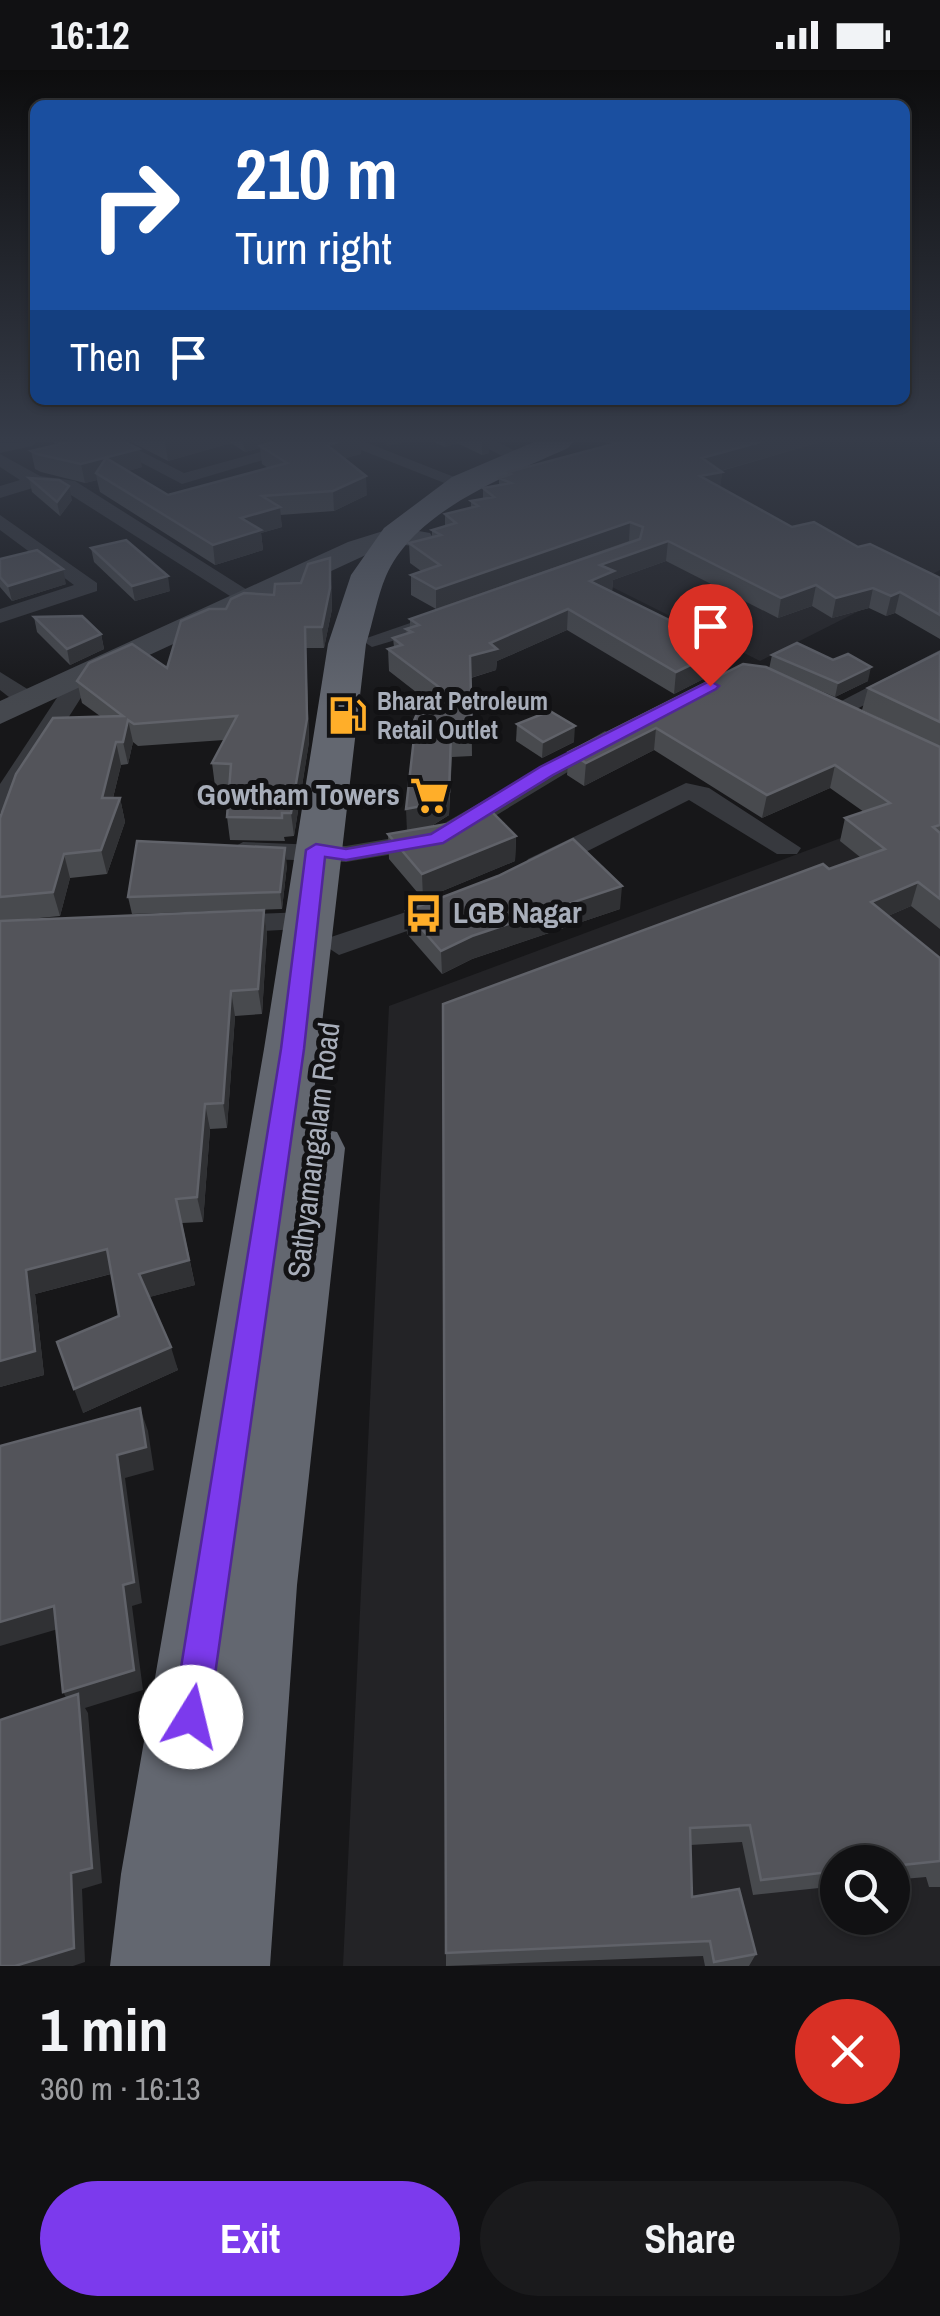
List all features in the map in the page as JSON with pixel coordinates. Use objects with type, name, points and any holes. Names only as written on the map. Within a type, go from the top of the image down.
[{"type":"highway","points":[[159,1966],[168,1874],[292,1049],[322,933],[346,644],[369,575],[414,530]]},
{"type":"highway","points":[[331,852],[372,640],[390,575],[408,537],[418,530]]},
{"type":"highway","name":"Sathyamangalam Road","points":[[222,1966],[322,933]]},
{"type":"main road","points":[[0,714],[249,598],[408,537]]},
{"type":"street","points":[[0,616],[90,586],[14,530]]},
{"type":"street","points":[[140,530],[249,598]]},
{"type":"street","points":[[372,640],[471,608]]},
{"type":"street","points":[[866,724],[828,706],[940,657]]},
{"type":"street","points":[[0,805],[84,674]]},
{"type":"street","points":[[0,679],[28,700]]},
{"type":"street","points":[[211,850],[331,852],[436,839],[627,728]]},
{"type":"street","points":[[514,877],[686,791],[700,794],[787,848]]},
{"type":"street","points":[[191,926],[322,933],[472,896]]},
{"type":"shaded area","points":[[655,530],[940,530],[940,570],[760,661],[574,568],[653,537]]},
{"type":"shaded area","points":[[884,822],[940,860],[940,1966],[343,1966],[389,1006]]},
{"type":"building","points":[[189,530],[259,530],[213,545]]},
{"type":"building","points":[[433,530],[605,530],[436,589],[411,575],[440,565],[409,543],[441,535]]},
{"type":"building","points":[[642,530],[829,530],[858,547],[870,544],[940,578],[940,615],[900,592],[891,596],[873,588],[836,598],[816,585],[781,598],[668,541],[600,565],[614,571],[590,581],[726,648],[676,672],[568,609],[490,643],[497,649],[470,656],[472,734],[451,734],[449,792],[427,805],[406,809],[414,738],[411,728],[418,711],[455,699],[388,649],[402,645],[393,638],[412,632],[406,629],[419,625],[410,619],[640,539]]},
{"type":"building","points":[[126,540],[168,576],[132,586],[91,548]]},
{"type":"building","points":[[37,550],[63,569],[8,586],[0,577],[0,559]]},
{"type":"building","points":[[330,558],[330,588],[322,627],[305,627],[307,719],[291,813],[282,813],[282,818],[227,817],[231,764],[212,763],[237,716],[134,724],[128,720],[123,742],[116,742],[102,798],[120,798],[101,850],[64,854],[53,892],[0,897],[0,818],[16,774],[53,718],[123,716],[77,681],[89,663],[132,644],[167,668],[181,621],[209,609],[226,609],[231,599],[244,593],[274,595],[275,584],[301,583],[308,564]]},
{"type":"building","points":[[82,616],[101,634],[67,649],[34,617]]},
{"type":"building","points":[[797,643],[833,660],[848,654],[871,667],[838,683],[772,655]]},
{"type":"building","points":[[940,652],[940,722],[868,688]]},
{"type":"building","points":[[743,664],[766,667],[940,747],[940,825],[933,827],[940,833],[940,899],[918,882],[871,902],[940,958],[940,1861],[910,1864],[910,1845],[820,1845],[820,1873],[761,1880],[750,1825],[690,1828],[692,1897],[739,1889],[756,1954],[714,1962],[710,1941],[446,1953],[443,1004],[823,864],[829,869],[885,849],[845,818],[890,803],[835,765],[767,795],[656,728],[586,763],[569,752]]},
{"type":"building","points":[[550,711],[575,726],[543,742],[517,724]]},
{"type":"building","points":[[483,803],[516,836],[422,874],[388,834],[447,824]]},
{"type":"building","points":[[573,839],[622,886],[472,936],[441,951],[406,911],[498,876]]},
{"type":"building","points":[[137,841],[285,848],[280,892],[128,897]]},
{"type":"building","points":[[264,910],[258,989],[231,991],[223,1103],[205,1104],[197,1197],[176,1199],[189,1260],[139,1274],[171,1347],[74,1389],[57,1342],[119,1316],[107,1249],[26,1270],[35,1351],[0,1361],[0,921]]},
{"type":"building","points":[[140,1408],[146,1447],[117,1455],[134,1582],[123,1585],[134,1670],[63,1692],[54,1606],[0,1622],[0,1446]]},
{"type":"building","points":[[78,1694],[92,1868],[71,1873],[74,1948],[15,1966],[0,1966],[0,1720]]},
{"type":"place","name":"Bharat Petroleum Retail Outlet","points":[[347,715]]},
{"type":"place","name":"Gowtham Towers","points":[[430,795]]},
{"type":"place","name":"LGB Nagar","points":[[423,913]]},
{"type":"route","points":[[191,1717],[292,1049],[316,850],[346,854],[436,839],[546,771],[710,686]]}]
